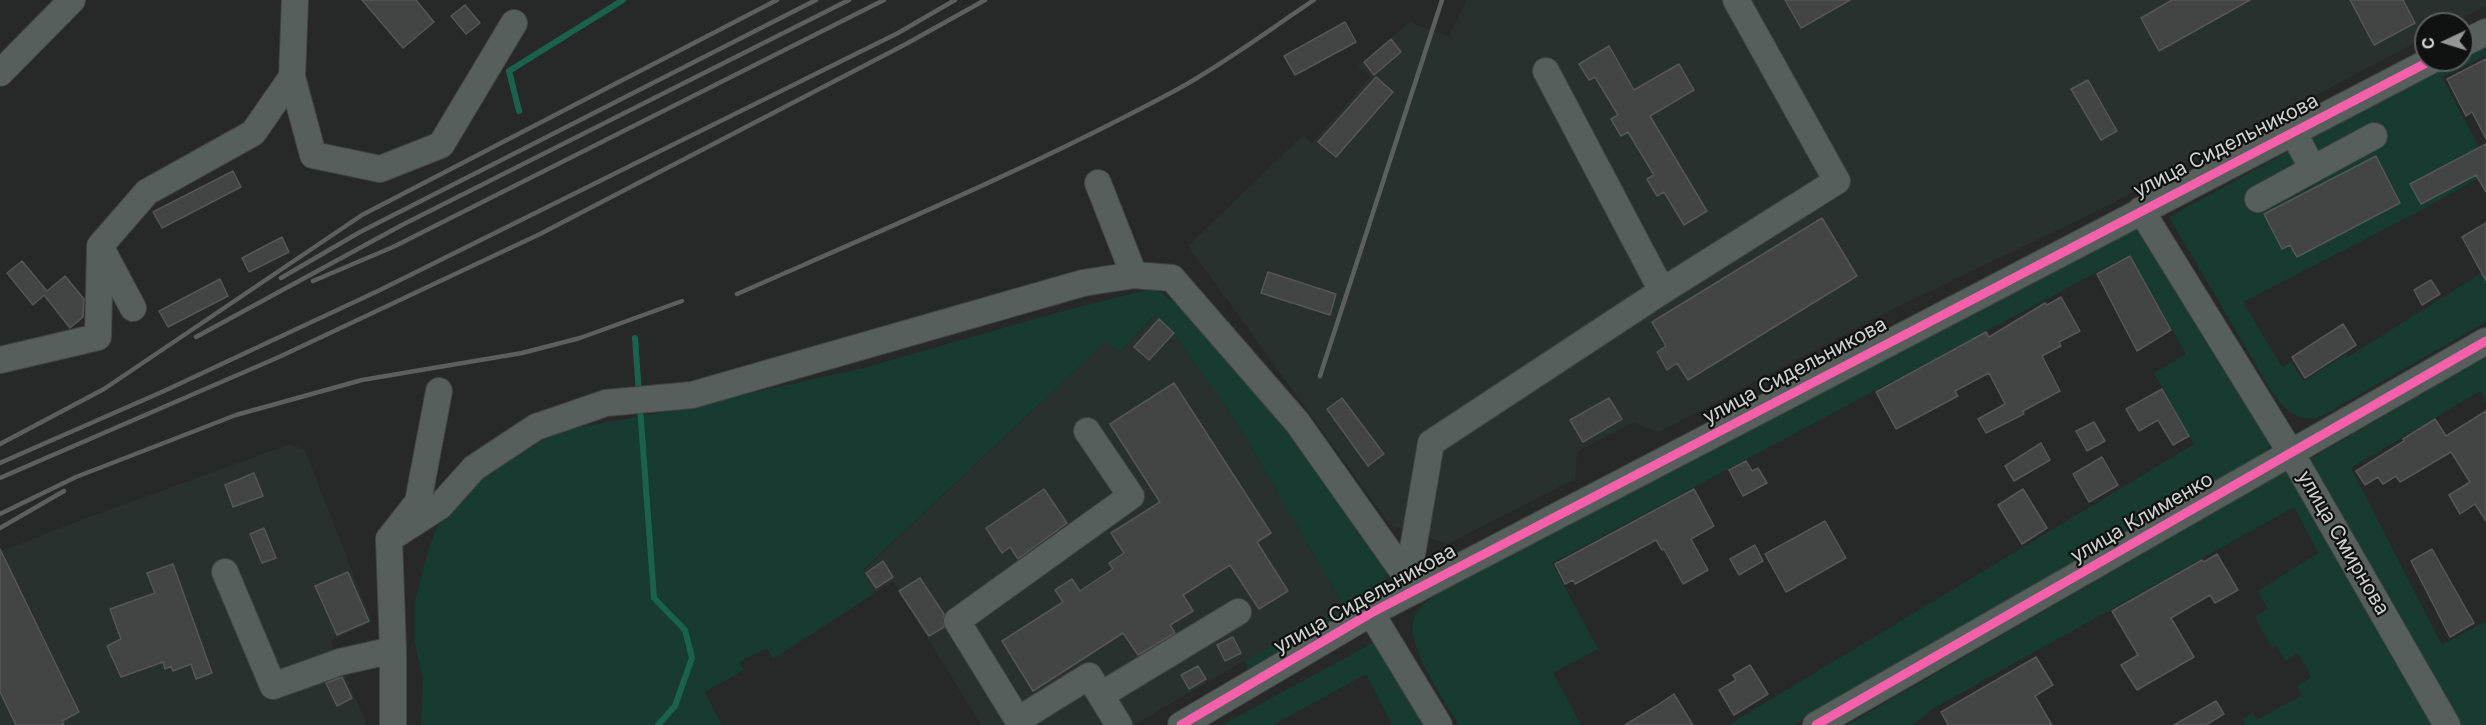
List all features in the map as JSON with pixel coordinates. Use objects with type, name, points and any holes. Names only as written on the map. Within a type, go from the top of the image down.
[{"type":"street","points":[[0,73],[72,0]]},
{"type":"street","points":[[295,0],[292,77],[313,155],[380,169],[441,145],[514,23]]},
{"type":"street","points":[[1412,584],[1431,442],[1662,291],[1837,181],[1736,0]]},
{"type":"street","name":"улица Сидельникова","points":[[1181,725],[1371,613],[1412,584],[2414,69]]},
{"type":"street","points":[[1546,71],[1662,291]]},
{"type":"street","points":[[0,360],[98,337],[100,246],[147,192],[253,133],[292,77]]},
{"type":"street","points":[[2293,132],[2313,169]]},
{"type":"street","points":[[2258,199],[2374,136]]},
{"type":"street","points":[[1098,183],[1134,275]]},
{"type":"street","name":"улица Смирнова","points":[[2140,210],[2291,453],[2447,725]]},
{"type":"street","points":[[100,246],[133,308]]},
{"type":"street","points":[[389,539],[440,506],[474,468],[536,427],[606,403],[692,395],[1083,283],[1134,275],[1172,278],[1297,422],[1412,584]]},
{"type":"street","name":"улица Клименко","points":[[1816,725],[2486,341]]},
{"type":"street","points":[[393,725],[389,539],[418,502],[439,391]]},
{"type":"street","points":[[1087,431],[1131,496],[957,621],[1018,720],[1089,676],[1119,725]]},
{"type":"street","points":[[225,572],[273,686],[340,662],[393,650]]},
{"type":"street","points":[[1101,695],[1238,612]]},
{"type":"street","points":[[1371,613],[1439,725]]},
{"type":"shaded area","points":[[1467,0],[2486,0],[2486,6],[2474,12],[2414,12],[2414,43],[2099,210],[1885,313],[1658,433],[1634,422],[1577,452],[1575,479],[1448,544],[1391,526],[1188,246],[1303,135],[1312,143],[1371,76],[1358,66],[1410,22],[1449,37]]},
{"type":"shaded area","points":[[1156,314],[1170,328],[1237,423],[1345,608],[1244,661],[1134,725],[981,725],[893,582],[875,593],[862,572],[1106,341],[1120,352]]},
{"type":"shaded area","points":[[290,444],[305,450],[372,622],[331,641],[367,725],[0,725],[0,552],[70,524]]},
{"type":"green space","points":[[2486,46],[2486,55],[2474,61],[2474,52]]},
{"type":"green space","points":[[2436,72],[2452,72],[2442,77],[2486,161],[2486,174],[2414,214],[2243,302],[2282,367],[2291,362],[2304,381],[2346,354],[2348,357],[2486,270],[2486,322],[2322,416],[2299,417],[2287,410],[2272,392],[2169,217]]},
{"type":"green space","points":[[2141,220],[2271,441],[2269,448],[2263,454],[1794,725],[1728,725],[2194,444],[2154,373],[2186,354],[2129,255],[1552,563],[1598,649],[1553,673],[1581,725],[1459,725],[1435,687],[1414,639],[1413,625],[1416,614],[1430,599]]},
{"type":"green space","points":[[1147,290],[1161,292],[1181,308],[1298,432],[1386,562],[1386,582],[1375,599],[1361,611],[1323,635],[1252,674],[1244,661],[1345,608],[1237,423],[1170,328],[1155,314],[1120,352],[1105,342],[862,571],[875,593],[773,659],[767,648],[739,662],[744,670],[705,692],[722,725],[421,725],[423,679],[415,644],[415,601],[436,528],[474,482],[559,431],[674,410],[863,368],[1059,312]]},
{"type":"green space","points":[[2486,356],[2486,403],[2480,391],[2351,468],[2442,645],[2486,621],[2486,725],[2461,725],[2307,461]]},
{"type":"green space","points":[[2293,467],[2447,725],[2245,725],[2243,719],[2253,713],[2257,720],[2302,695],[2297,686],[2311,677],[2298,653],[2286,661],[2276,646],[2272,648],[2255,617],[2268,609],[2258,591],[2318,553],[2294,507],[1936,707],[1912,725],[1847,725]]},
{"type":"green space","points":[[1378,640],[1425,725],[1392,725],[1366,674],[1273,725],[1222,725]]},
{"type":"building","points":[[362,0],[416,0],[434,22],[403,48]]},
{"type":"building","points":[[1785,0],[1850,0],[1801,28]]},
{"type":"building","points":[[2172,0],[2250,0],[2159,51],[2141,18]]},
{"type":"building","points":[[2350,0],[2403,0],[2414,24],[2374,45]]},
{"type":"building","points":[[465,5],[480,23],[466,34],[451,16]]},
{"type":"building","points":[[1345,22],[1356,42],[1295,75],[1284,56]]},
{"type":"building","points":[[1391,39],[1401,52],[1374,75],[1364,62]]},
{"type":"building","points":[[1609,46],[1634,90],[1679,64],[1694,90],[1650,116],[1707,211],[1684,225],[1664,192],[1657,196],[1647,179],[1654,175],[1628,132],[1621,136],[1611,119],[1618,115],[1595,77],[1589,80],[1579,64]]},
{"type":"building","points":[[2486,59],[2486,139],[2472,112],[2466,116],[2447,79],[2461,72],[2474,72],[2474,65]]},
{"type":"building","points":[[1376,77],[1393,92],[1336,157],[1318,142]]},
{"type":"building","points":[[2088,80],[2117,131],[2101,140],[2071,89]]},
{"type":"building","points":[[2486,144],[2486,192],[2476,175],[2421,204],[2410,184]]},
{"type":"building","points":[[2376,156],[2400,203],[2297,257],[2290,245],[2282,249],[2264,214]]},
{"type":"building","points":[[233,171],[241,187],[162,228],[153,212]]},
{"type":"building","points":[[1822,218],[1857,276],[1688,380],[1677,363],[1667,370],[1657,352],[1666,346],[1652,322]]},
{"type":"building","points":[[2486,223],[2486,281],[2462,237]]},
{"type":"building","points":[[282,237],[289,252],[249,272],[242,258]]},
{"type":"building","points":[[2130,256],[2171,330],[2137,351],[2097,274]]},
{"type":"building","points":[[22,261],[47,291],[65,276],[84,299],[83,317],[70,328],[44,295],[33,305],[7,273]]},
{"type":"building","points":[[1268,272],[1336,294],[1330,315],[1261,293]]},
{"type":"building","points":[[220,279],[228,296],[168,327],[159,311]]},
{"type":"building","points":[[2431,280],[2440,294],[2422,305],[2414,290]]},
{"type":"building","points":[[2061,297],[2080,331],[2059,342],[2061,346],[2042,356],[2060,391],[2023,411],[2024,414],[1986,433],[1978,419],[2005,404],[1989,373],[1955,391],[1958,396],[1896,429],[1876,392],[1986,332],[1989,337],[2045,303],[2047,305]]},
{"type":"building","points":[[1159,319],[1174,333],[1149,360],[1134,347]]},
{"type":"building","points":[[2343,324],[2356,345],[2305,378],[2292,357]]},
{"type":"building","points":[[1174,383],[1271,533],[1257,542],[1288,591],[1259,609],[1230,565],[1183,595],[1193,611],[1170,625],[1175,633],[1138,655],[1123,633],[1033,691],[1002,641],[1063,602],[1055,590],[1072,579],[1080,591],[1113,569],[1109,563],[1124,553],[1111,533],[1160,502],[1110,424]]},
{"type":"building","points":[[2162,389],[2189,436],[2173,445],[2158,420],[2139,431],[2126,409]]},
{"type":"building","points":[[1342,398],[1384,454],[1368,466],[1327,409]]},
{"type":"building","points":[[1609,398],[1622,419],[1583,442],[1570,420]]},
{"type":"building","points":[[2486,411],[2486,521],[2475,504],[2460,514],[2449,495],[2470,482],[2451,452],[2400,482],[2396,476],[2383,484],[2378,477],[2365,485],[2356,471],[2435,419],[2446,436]]},
{"type":"building","points":[[2094,422],[2105,441],[2087,451],[2076,431]]},
{"type":"building","points":[[2041,443],[2050,460],[2014,481],[2005,466]]},
{"type":"building","points":[[2102,457],[2118,485],[2089,502],[2073,474]]},
{"type":"building","points":[[1746,461],[1752,471],[1758,468],[1767,483],[1743,496],[1729,470]]},
{"type":"building","points":[[254,473],[263,496],[233,507],[225,485]]},
{"type":"building","points":[[1044,489],[1067,523],[1018,559],[1010,547],[1002,553],[986,528]]},
{"type":"building","points":[[1694,489],[1714,526],[1691,539],[1708,570],[1683,584],[1664,549],[1662,550],[1656,540],[1575,584],[1573,580],[1565,584],[1555,564]]},
{"type":"building","points":[[2023,489],[2047,528],[2022,544],[1998,505]]},
{"type":"building","points":[[1825,521],[1846,558],[1786,592],[1765,554]]},
{"type":"building","points":[[264,528],[276,558],[262,563],[250,534]]},
{"type":"building","points":[[1755,545],[1763,561],[1739,575],[1730,559]]},
{"type":"building","points":[[0,549],[79,712],[62,721],[64,725],[16,725],[0,692]]},
{"type":"building","points":[[2432,549],[2474,623],[2450,637],[2411,561]]},
{"type":"building","points":[[2217,554],[2238,590],[2215,603],[2210,595],[2171,618],[2194,657],[2137,690],[2121,665],[2138,655],[2112,611],[2202,560],[2204,562]]},
{"type":"building","points":[[883,561],[893,577],[876,588],[866,573]]},
{"type":"building","points":[[173,564],[212,673],[196,679],[191,664],[173,671],[171,666],[165,669],[163,662],[121,677],[107,646],[121,639],[110,609],[155,593],[147,573]]},
{"type":"building","points":[[348,572],[369,621],[337,635],[315,586]]},
{"type":"building","points":[[920,578],[944,614],[944,627],[929,636],[899,591]]},
{"type":"building","points":[[1233,637],[1241,653],[1225,661],[1217,645]]},
{"type":"building","points":[[2036,657],[2053,685],[2035,696],[2052,725],[1948,725],[1941,712]]},
{"type":"building","points":[[1750,665],[1768,694],[1734,715],[1719,690],[1736,680],[1733,675]]},
{"type":"building","points":[[1198,666],[1206,679],[1189,689],[1181,675]]},
{"type":"building","points":[[342,677],[352,698],[337,706],[326,683]]},
{"type":"building","points":[[1674,694],[1693,725],[1625,725],[1656,706]]},
{"type":"building","points":[[2216,701],[2224,714],[2206,725],[2174,725]]},
{"type":"waterway","points":[[519,111],[509,71],[623,0]]},
{"type":"waterway","points":[[635,338],[639,394]]},
{"type":"waterway","points":[[640,407],[654,598],[685,630],[692,658],[675,706],[658,725]]},
{"type":"railway","points":[[0,444],[104,389],[362,215],[777,0]]},
{"type":"railway","points":[[281,278],[360,232],[816,0]]},
{"type":"railway","points":[[196,337],[402,225],[849,0]]},
{"type":"railway","points":[[313,281],[393,247],[884,0]]},
{"type":"railway","points":[[0,463],[164,391],[380,290],[898,33],[955,0]]},
{"type":"railway","points":[[0,478],[279,357],[540,234],[906,44],[985,0]]},
{"type":"railway","points":[[737,294],[959,196],[1124,117],[1213,68],[1314,0]]},
{"type":"railway","points":[[1320,376],[1442,0]]},
{"type":"railway","points":[[0,514],[76,477],[236,415],[362,380],[522,353],[580,338],[682,301]]},
{"type":"railway","points":[[0,528],[64,491]]},
{"type":"cycle path","points":[[1181,725],[1371,613],[2414,69]]},
{"type":"cycle path","points":[[1816,725],[2486,341]]}]
